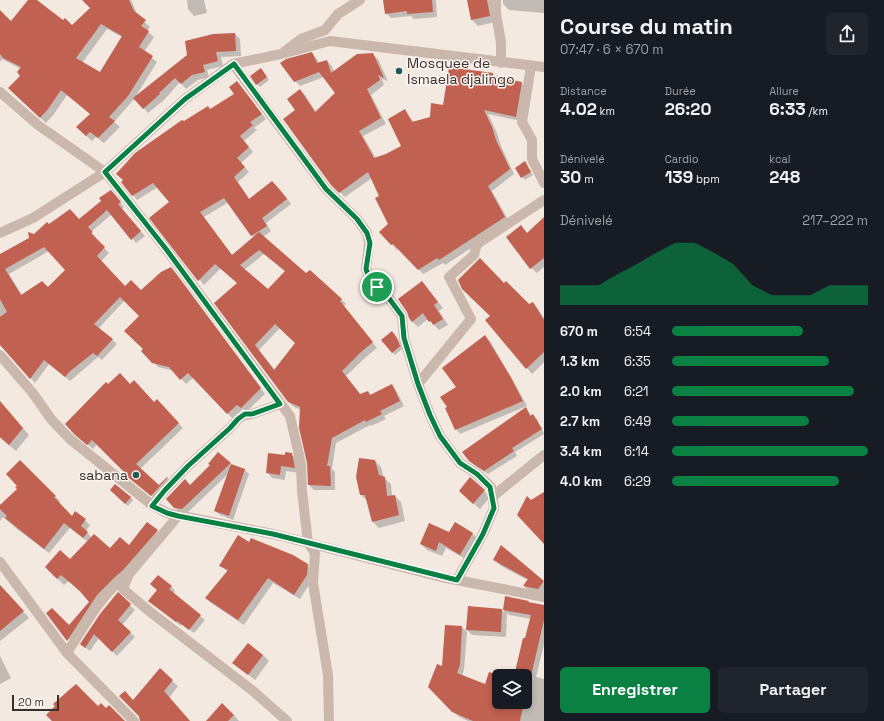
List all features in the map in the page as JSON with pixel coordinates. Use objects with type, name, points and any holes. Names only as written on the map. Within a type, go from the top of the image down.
[{"type":"street","points":[[281,54],[301,38],[325,30],[338,14],[360,0]]},
{"type":"street","points":[[496,0],[496,14],[501,42],[501,63]]},
{"type":"street","points":[[0,233],[33,218],[105,172],[185,99],[234,64],[281,54],[330,41],[501,63],[544,67]]},
{"type":"street","points":[[234,64],[326,189],[352,213],[367,233],[370,243],[366,269],[369,277],[388,297],[402,316],[404,338],[418,384],[440,436],[460,463],[477,474],[490,487],[494,508],[483,534],[457,580]]},
{"type":"street","points":[[531,66],[522,122],[532,140],[532,159],[544,183]]},
{"type":"street","points":[[0,92],[38,125],[83,155],[105,172],[166,249],[290,416],[301,464],[302,491],[308,543],[315,553],[313,583],[328,675],[329,721]]},
{"type":"street","points":[[418,384],[471,319],[449,277],[474,255],[477,244],[544,200]]},
{"type":"street","points":[[0,355],[32,392],[51,419],[70,439],[152,506],[167,513],[273,534],[457,580],[544,597]]},
{"type":"street","points":[[152,506],[175,479],[238,419],[245,414],[252,414],[280,404]]},
{"type":"street","points":[[492,497],[544,455]]},
{"type":"street","points":[[67,653],[88,619],[106,594],[129,574],[178,516]]},
{"type":"street","points":[[0,562],[67,653],[134,721]]},
{"type":"street","points":[[129,574],[123,589],[149,611],[253,691],[288,721]]},
{"type":"building","points":[[28,0],[37,0],[63,20],[65,18],[72,25],[90,8],[82,0],[129,0],[134,11],[146,20],[141,26],[149,31],[139,47],[153,56],[128,96],[109,117],[115,121],[98,138],[90,132],[86,136],[76,127],[90,114],[61,90],[40,118],[8,88],[20,76],[17,72],[21,67],[3,58],[0,54],[0,10],[11,21]],"holes":[[[101,24],[122,36],[100,72],[76,58]]]},
{"type":"building","points":[[383,0],[432,0],[433,12],[407,14],[407,11],[385,14]]},
{"type":"building","points":[[467,0],[487,0],[490,16],[471,20]]},
{"type":"building","points":[[235,33],[236,51],[216,52],[218,61],[203,65],[205,72],[192,75],[181,84],[175,78],[143,109],[133,98],[187,55],[185,41],[213,34]]},
{"type":"building","points":[[312,52],[317,63],[327,60],[331,73],[357,54],[373,53],[384,78],[378,75],[380,80],[367,89],[381,118],[359,131],[374,158],[386,154],[401,146],[388,119],[405,109],[412,122],[430,117],[431,103],[443,105],[449,67],[493,73],[493,76],[522,82],[516,117],[484,110],[510,169],[488,186],[505,217],[439,260],[437,258],[418,270],[379,232],[388,224],[375,198],[379,196],[368,172],[339,193],[331,185],[283,119],[295,110],[287,99],[300,89],[315,112],[335,93],[319,72],[294,82],[280,63],[286,59]]},
{"type":"building","points":[[261,68],[267,77],[256,85],[250,76]]},
{"type":"building","points":[[237,81],[262,114],[250,122],[253,125],[240,136],[249,147],[237,158],[245,167],[234,177],[249,199],[272,181],[287,199],[262,218],[267,226],[251,236],[224,198],[200,212],[232,255],[259,232],[306,273],[310,270],[342,299],[340,301],[373,342],[342,371],[360,394],[368,391],[370,395],[392,384],[400,401],[380,411],[382,414],[366,422],[365,420],[332,438],[327,466],[330,466],[331,486],[308,485],[307,463],[299,428],[300,407],[288,402],[214,303],[237,283],[215,264],[198,281],[149,218],[169,202],[153,183],[132,196],[121,182],[123,180],[116,174],[135,153],[182,120],[184,121],[208,106],[210,109],[234,94],[229,87]],"holes":[[[259,250],[285,271],[268,289],[240,265]],[[275,324],[295,343],[274,370],[255,345]]]},
{"type":"building","points":[[525,161],[531,172],[521,178],[515,168]]},
{"type":"building","points":[[111,190],[121,202],[118,204],[141,231],[131,240],[107,210],[88,227],[93,232],[91,233],[105,247],[97,256],[125,286],[131,280],[141,290],[161,272],[171,267],[261,388],[241,408],[237,405],[227,414],[188,373],[180,380],[169,367],[152,363],[141,351],[143,349],[124,331],[139,316],[120,297],[94,324],[113,339],[97,356],[93,353],[65,377],[44,360],[30,379],[0,345],[0,317],[7,312],[0,299],[0,254],[29,238],[28,232],[34,234],[47,222],[49,224],[70,209],[79,219],[101,201],[99,198]],"holes":[[[44,247],[65,270],[48,287],[42,281],[21,295],[5,269]]]},
{"type":"building","points":[[544,217],[544,258],[530,269],[506,237],[521,225],[527,233]]},
{"type":"building","points":[[480,258],[504,283],[506,281],[529,304],[533,302],[544,320],[544,352],[526,369],[485,320],[490,316],[462,289],[458,280]]},
{"type":"building","points":[[422,281],[438,302],[434,305],[443,319],[433,325],[423,313],[412,322],[398,299]]},
{"type":"building","points":[[392,331],[400,346],[392,353],[381,340]]},
{"type":"building","points":[[485,335],[510,376],[523,401],[455,430],[445,408],[447,407],[440,397],[456,387],[442,368]]},
{"type":"building","points":[[120,373],[130,384],[134,380],[154,402],[157,399],[179,423],[136,464],[159,485],[168,477],[151,496],[124,474],[125,473],[92,440],[87,445],[65,424],[106,382],[108,384]]},
{"type":"building","points":[[0,401],[23,428],[9,445],[0,437]]},
{"type":"building","points":[[526,407],[530,416],[533,414],[542,429],[512,448],[514,451],[484,471],[469,461],[462,452]]},
{"type":"building","points":[[218,452],[231,463],[182,509],[174,508],[166,499],[185,479],[190,485],[210,465],[208,464]]},
{"type":"building","points":[[285,452],[292,453],[295,468],[281,466],[280,475],[266,473],[268,453],[285,455]]},
{"type":"building","points":[[359,458],[375,460],[379,475],[385,477],[387,496],[395,495],[399,515],[372,522],[365,495],[360,495],[356,477]]},
{"type":"building","points":[[20,460],[56,496],[54,497],[72,516],[75,511],[86,519],[81,526],[88,532],[83,538],[64,523],[44,549],[5,518],[7,516],[0,509],[0,505],[17,489],[15,487],[17,486],[6,474]]},
{"type":"building","points":[[231,464],[245,469],[229,516],[214,511]]},
{"type":"building","points":[[470,477],[485,490],[473,504],[459,491]]},
{"type":"building","points":[[115,484],[131,497],[125,504],[110,490]]},
{"type":"building","points":[[544,492],[544,544],[517,515],[527,496],[531,500]]},
{"type":"building","points":[[147,522],[158,530],[124,569],[97,595],[67,641],[46,613],[52,608],[69,625],[89,602],[80,591],[61,575],[57,579],[45,567],[60,550],[70,559],[94,534],[110,548],[120,537],[129,545]]},
{"type":"building","points":[[455,522],[473,533],[460,555],[439,542],[436,551],[420,544],[429,523],[449,532]]},
{"type":"building","points":[[238,535],[249,542],[251,538],[293,555],[308,564],[307,575],[294,595],[268,578],[238,620],[205,598],[228,570],[219,566]]},
{"type":"building","points":[[501,545],[544,581],[538,589],[523,586],[528,579],[493,560]]},
{"type":"building","points":[[158,575],[172,586],[169,589],[201,615],[189,630],[148,601],[157,590],[150,584]]},
{"type":"building","points":[[0,585],[24,611],[0,631]]},
{"type":"building","points":[[118,592],[131,604],[118,620],[131,632],[112,652],[94,634],[85,648],[80,644],[100,614]]},
{"type":"building","points":[[505,596],[544,605],[544,620],[532,672],[532,669],[516,669],[523,638],[525,638],[531,615],[503,610]]},
{"type":"building","points":[[468,606],[502,609],[501,632],[466,630]]},
{"type":"building","points":[[445,625],[462,626],[460,665],[457,673],[485,684],[489,672],[492,673],[492,709],[523,709],[520,721],[473,721],[452,712],[428,687],[437,664],[442,666]]},
{"type":"building","points":[[248,643],[263,655],[248,675],[232,663]]},
{"type":"building","points":[[160,668],[173,680],[164,691],[190,721],[140,721],[139,716],[119,696],[125,691],[133,700]]},
{"type":"building","points":[[76,684],[98,706],[101,703],[106,708],[109,705],[125,721],[52,721],[46,715],[55,706],[53,704]]},
{"type":"building","points":[[222,703],[234,715],[228,721],[206,721]]},
{"type":"place","name":"Mosquee de Ismaela djalingo","points":[[399,71]]},
{"type":"place","name":"sabana","points":[[136,475]]},
{"type":"route","points":[[234,64],[326,189],[347,207],[367,233],[370,243],[366,269],[369,277],[377,287],[388,297],[402,316],[404,338],[418,384],[440,436],[452,450],[460,463],[477,474],[490,487],[494,508],[483,534],[457,580],[273,534],[178,516],[152,506],[175,479],[203,454],[238,419],[245,414],[252,414],[280,404],[166,249],[105,172],[185,99],[234,64]]}]
